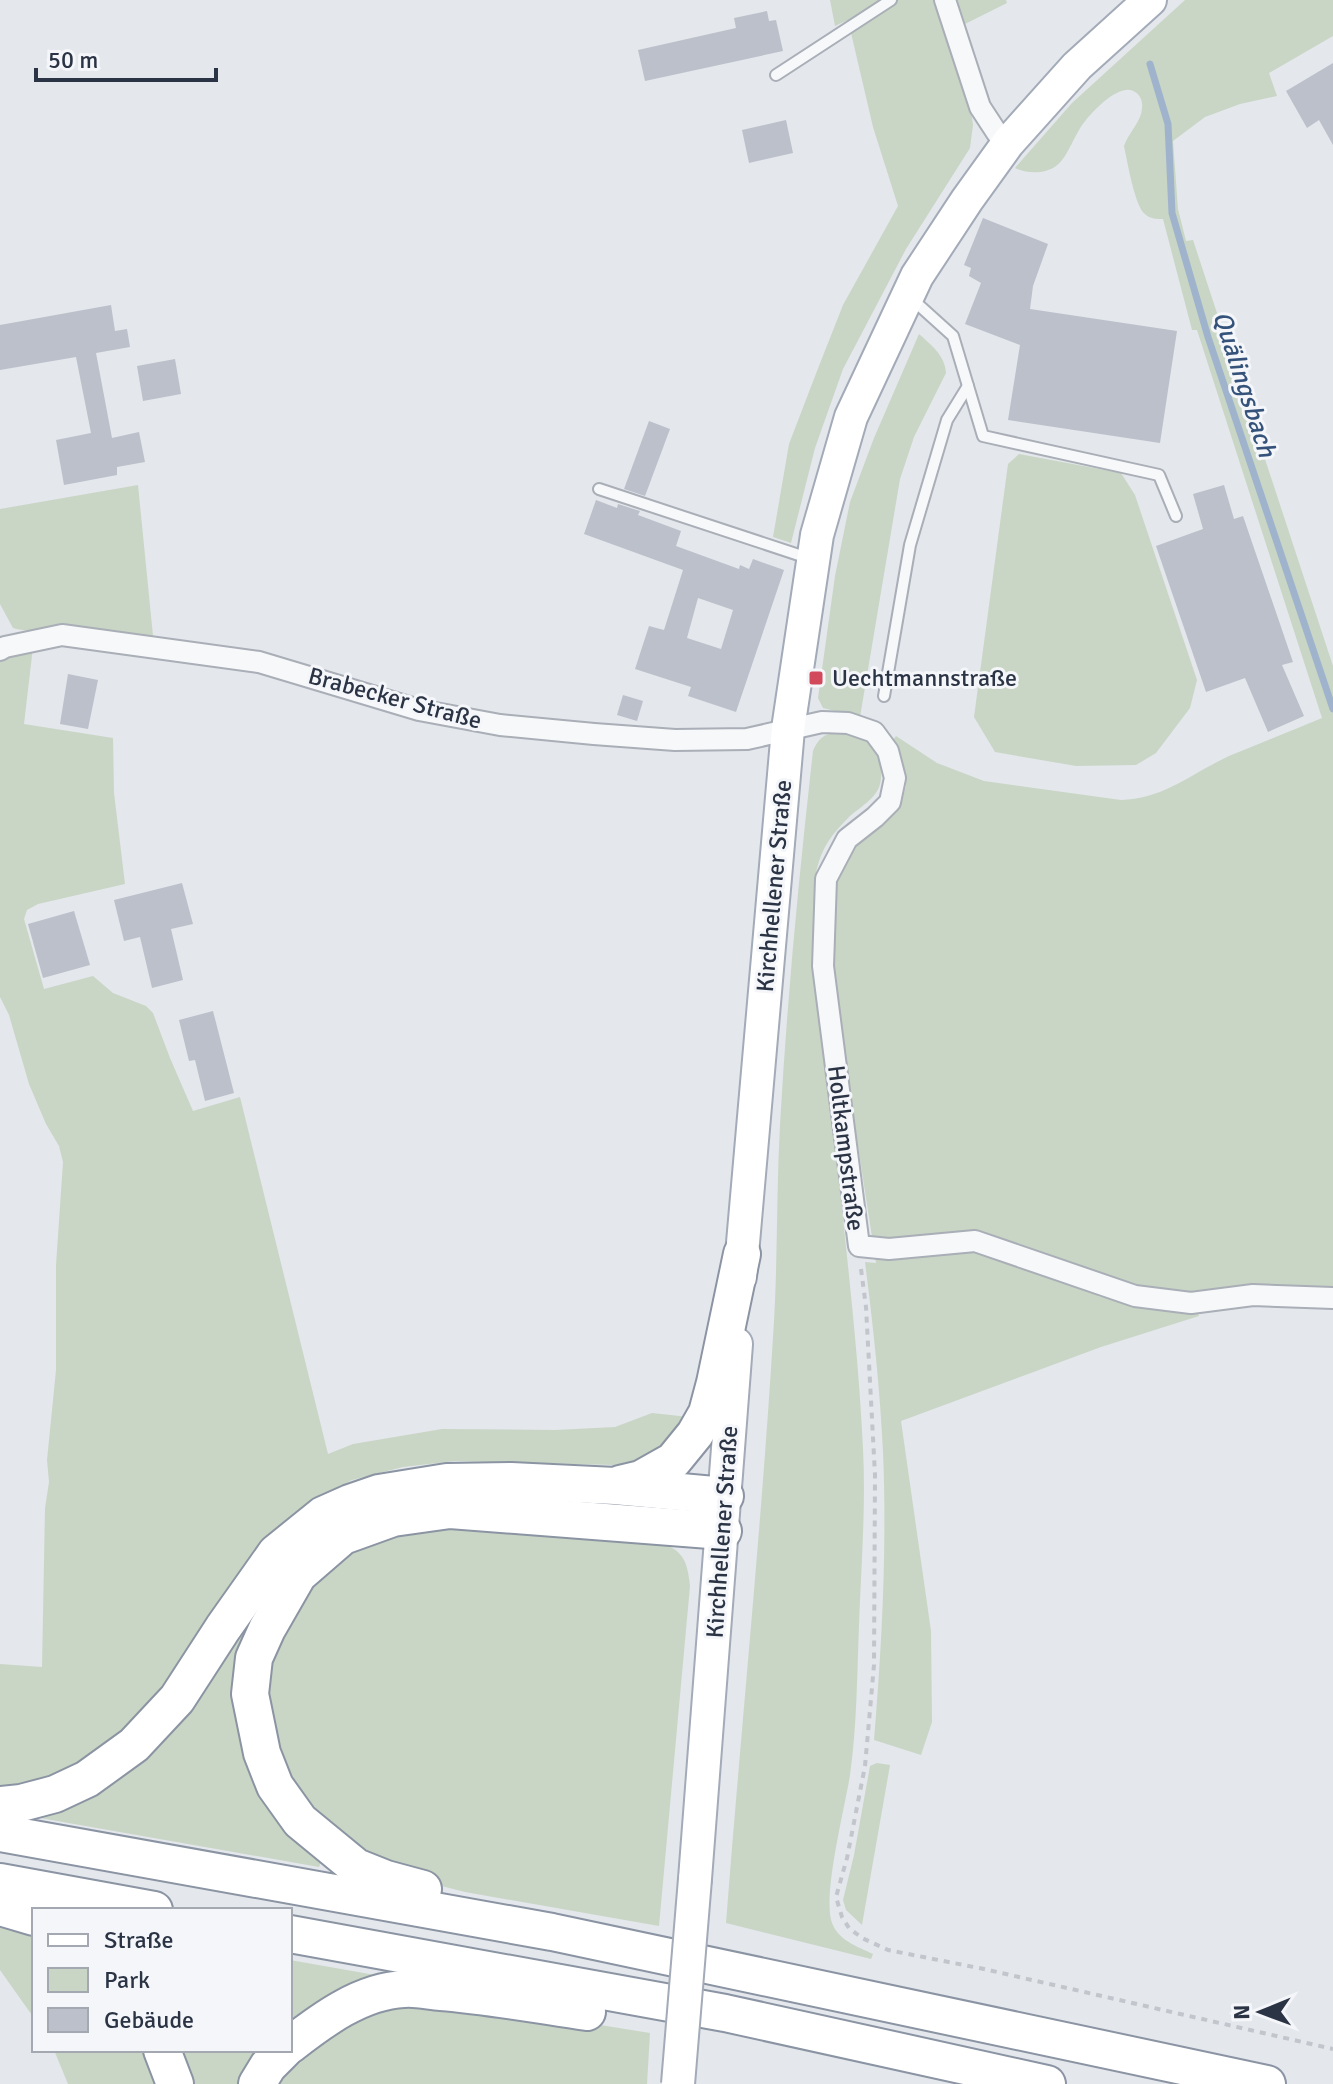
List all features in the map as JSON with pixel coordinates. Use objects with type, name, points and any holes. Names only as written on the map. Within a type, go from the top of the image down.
[{"type":"highway","points":[[615,1486],[641,1479],[673,1461],[707,1413],[742,1254]]},
{"type":"highway","points":[[0,1805],[55,1794],[87,1779],[134,1745],[177,1699],[276,1553],[323,1515],[350,1503],[379,1493],[447,1482],[511,1481],[615,1486],[724,1514]]},
{"type":"highway","points":[[552,1932],[502,1905],[425,1890],[356,1867],[300,1821],[275,1786],[262,1753],[250,1694],[254,1658],[298,1575],[343,1536],[393,1518],[450,1510],[724,1514]]},
{"type":"highway","points":[[0,1833],[552,1932],[1267,2084]]},
{"type":"highway","points":[[0,1882],[143,1908]]},
{"type":"highway","points":[[0,1907],[32,1916]]},
{"type":"highway","points":[[292,1934],[725,2013],[1047,2084]]},
{"type":"highway","points":[[292,2043],[322,2019],[354,2003],[403,1989],[459,1993],[632,2018],[725,2013]]},
{"type":"highway","points":[[163,2052],[175,2084]]},
{"type":"highway","points":[[257,2084],[268,2066],[282,2052]]},
{"type":"main road","name":"Kirchhellener Straße","points":[[678,2084],[742,1254],[788,729],[817,535],[851,417],[917,276],[1008,143],[1077,66],[1150,0]]},
{"type":"street","points":[[945,0],[980,107],[997,133],[1008,143]]},
{"type":"street","name":"Brabecker Straße","points":[[2,644],[62,635],[259,662],[419,710],[500,725],[675,740],[747,739],[788,729]]},
{"type":"street","name":"Holtkampstraße","points":[[788,729],[822,722],[848,723],[874,732],[888,751],[895,778],[890,802],[847,839],[826,879],[823,966],[859,1246],[889,1249],[975,1241],[1135,1296],[1191,1303],[1253,1295],[1333,1298]]},
{"type":"lane","points":[[776,75],[891,0]]},
{"type":"lane","points":[[908,295],[953,336],[983,436],[1159,475],[1176,516]]},
{"type":"lane","points":[[884,696],[910,545],[947,420],[968,386]]},
{"type":"lane","points":[[599,489],[813,560]]},
{"type":"path","points":[[859,1246],[866,1307],[875,1475],[874,1665],[865,1766],[836,1897],[842,1917],[849,1928],[862,1938],[888,1950],[1333,2049]]},
{"type":"green space","points":[[830,0],[936,0],[969,96],[973,125],[970,148],[906,249],[843,369],[815,448],[791,543],[773,537],[789,444],[843,305],[898,206],[873,127],[848,20],[835,26]]},
{"type":"green space","points":[[951,0],[1006,0],[1007,3],[961,26]]},
{"type":"green space","points":[[1185,0],[1333,0],[1333,36],[1269,73],[1277,96],[1240,104],[1205,117],[1173,141],[1178,209],[1186,241],[1193,240],[1333,666],[1333,1293],[1170,1292],[1144,1290],[1097,1278],[1098,1296],[1145,1308],[1197,1310],[1199,1316],[1101,1347],[901,1421],[931,1631],[932,1722],[921,1755],[874,1740],[883,1596],[884,1488],[878,1380],[865,1262],[876,1263],[832,977],[832,896],[837,871],[848,855],[892,815],[902,801],[906,786],[905,769],[893,740],[896,736],[937,763],[984,781],[1121,800],[1136,799],[1164,790],[1229,756],[1322,718],[1197,330],[1192,330],[1163,219],[1145,214],[1135,193],[1124,146],[1141,113],[1140,97],[1135,92],[1123,91],[1102,104],[1082,125],[1064,157],[1052,169],[1036,172],[1015,168],[1072,103]]},
{"type":"green space","points":[[919,334],[940,356],[946,373],[914,437],[900,479],[860,717],[823,708],[818,698],[835,576],[850,502]]},
{"type":"green space","points":[[1019,454],[1121,473],[1135,495],[1197,680],[1190,708],[1156,753],[1136,765],[1076,766],[995,752],[974,717],[1008,464]]},
{"type":"green space","points":[[138,485],[153,636],[13,628],[0,604],[0,509]]},
{"type":"green space","points":[[33,647],[24,724],[113,738],[114,793],[125,884],[38,904],[27,910],[24,919],[44,989],[93,976],[113,993],[146,1006],[153,1013],[193,1111],[240,1097],[328,1454],[353,1444],[442,1429],[555,1430],[615,1427],[652,1413],[689,1417],[659,1453],[641,1461],[614,1465],[455,1461],[403,1467],[352,1480],[318,1498],[268,1537],[211,1612],[184,1660],[141,1717],[115,1740],[78,1764],[47,1778],[0,1788],[0,1664],[42,1667],[45,1508],[56,1370],[56,1265],[63,1162],[59,1146],[29,1084],[9,1015],[0,997],[0,661]]},
{"type":"green space","points":[[839,731],[858,736],[873,747],[879,759],[881,775],[875,794],[842,824],[825,847],[817,868],[814,896],[820,1011],[853,1320],[864,1471],[854,1738],[835,1851],[830,1910],[832,1923],[839,1934],[873,1954],[871,1959],[726,1923],[775,1311],[780,1125],[798,891],[813,751],[823,737]]},
{"type":"green space","points":[[440,1520],[649,1538],[674,1549],[683,1559],[690,1586],[659,1926],[465,1892],[414,1879],[378,1866],[299,1808],[262,1704],[266,1666],[327,1560]]},
{"type":"green space","points":[[268,1584],[236,1686],[322,1859],[319,1867],[40,1818],[40,1811],[58,1806]]},
{"type":"green space","points":[[877,1763],[890,1765],[862,1925],[846,1910],[843,1900],[870,1766]]},
{"type":"green space","points":[[0,1922],[32,1930],[32,2015],[0,1970]]},
{"type":"green space","points":[[292,1960],[375,1975],[375,1983],[330,1998],[292,2022]]},
{"type":"green space","points":[[400,2001],[525,2013],[650,2033],[647,2084],[275,2084],[326,2031]]},
{"type":"green space","points":[[55,2052],[148,2052],[159,2084],[68,2084]]},
{"type":"green space","points":[[179,2052],[264,2052],[242,2084],[189,2084]]},
{"type":"building","points":[[767,11],[769,21],[776,20],[783,51],[645,81],[638,50],[736,28],[734,18]]},
{"type":"building","points":[[1333,63],[1333,145],[1319,120],[1307,128],[1286,91]]},
{"type":"building","points":[[786,120],[793,153],[749,163],[742,130]]},
{"type":"building","points":[[983,218],[1048,244],[1033,286],[1030,309],[1177,331],[1160,443],[1008,420],[1020,345],[965,324],[981,283],[969,276],[971,268],[964,265]]},
{"type":"building","points":[[111,305],[115,331],[127,329],[130,347],[96,353],[112,438],[139,432],[145,462],[117,467],[117,475],[64,485],[56,440],[91,433],[76,357],[0,370],[0,325]]},
{"type":"building","points":[[175,359],[181,394],[143,401],[137,366]]},
{"type":"building","points":[[649,421],[670,429],[645,496],[624,489]]},
{"type":"building","points":[[1224,485],[1234,519],[1243,516],[1293,662],[1282,665],[1304,716],[1268,732],[1245,678],[1206,692],[1156,546],[1203,529],[1193,494]]},
{"type":"building","points":[[596,500],[617,508],[618,504],[640,511],[638,515],[681,531],[676,546],[739,569],[740,565],[749,569],[753,559],[784,570],[736,712],[688,696],[691,687],[635,669],[649,626],[664,630],[683,570],[584,534]],"holes":[[[698,598],[733,610],[721,649],[687,638]]]},
{"type":"building","points":[[68,674],[98,680],[88,729],[60,724]]},
{"type":"building","points":[[623,695],[643,701],[637,721],[617,715]]},
{"type":"building","points":[[182,883],[193,924],[171,929],[183,980],[152,988],[140,937],[124,941],[114,900]]},
{"type":"building","points":[[74,911],[90,965],[43,978],[28,924]]},
{"type":"building","points":[[213,1011],[234,1093],[205,1101],[195,1060],[189,1061],[179,1020]]},
{"type":"waterway","name":"Quälingsbach","points":[[1150,64],[1168,124],[1172,213],[1208,337],[1333,709]]},
{"type":"place","name":"Uechtmannstraße","points":[[816,678]]}]
